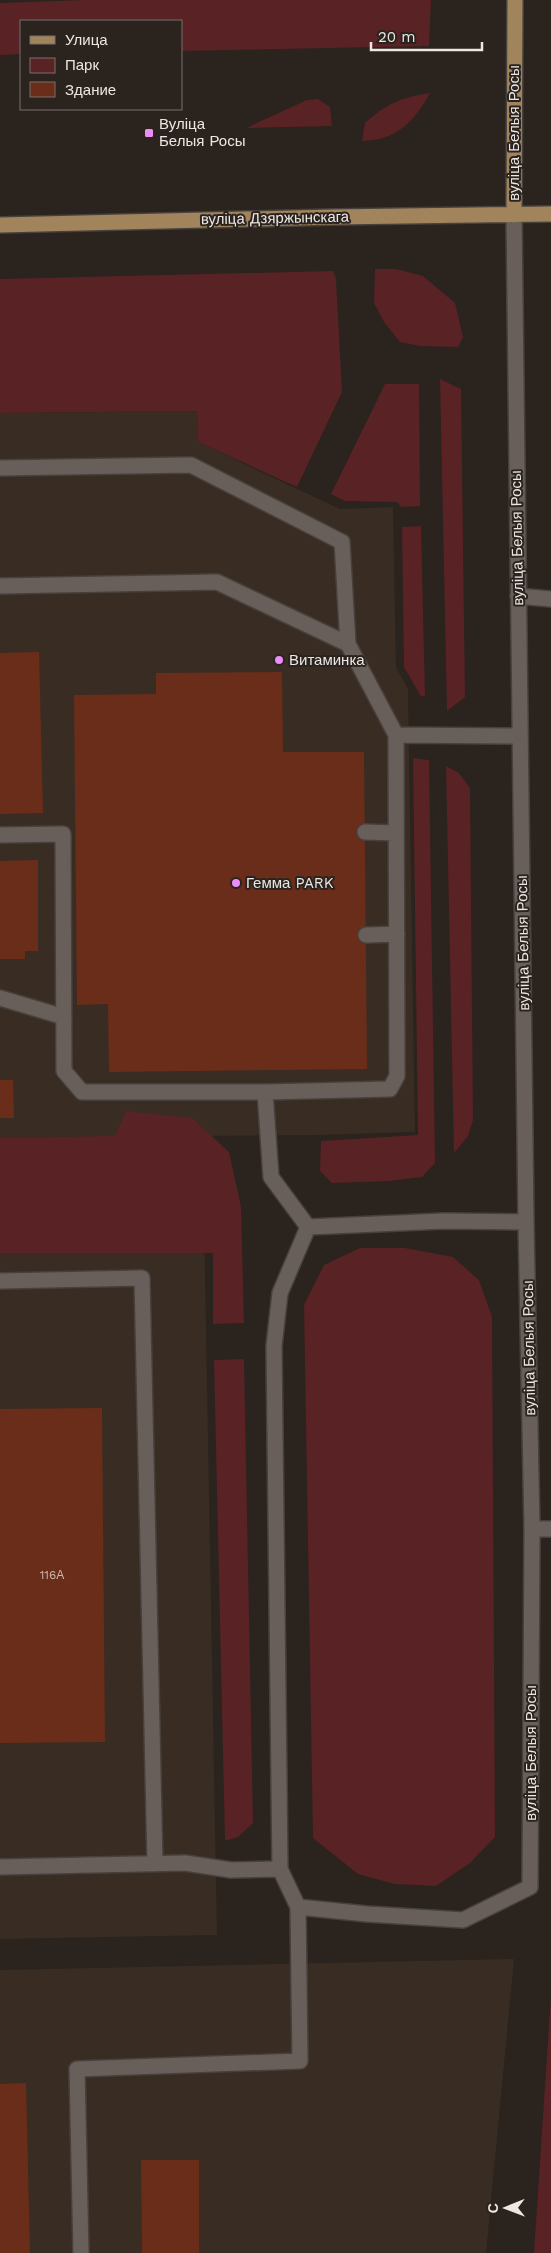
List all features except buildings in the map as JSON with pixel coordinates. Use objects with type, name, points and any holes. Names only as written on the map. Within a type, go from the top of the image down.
[{"type":"main road","name":"вуліца Белыя Росы","points":[[514,215],[515,0]]},
{"type":"main road","name":"вуліца Дзяржынскага","points":[[0,225],[551,214]]},
{"type":"street","name":"вуліца Белыя Росы","points":[[298,1907],[367,1914],[463,1920],[530,1887],[532,1529],[526,1222],[514,215]]},
{"type":"street","points":[[0,468],[191,465],[342,542],[348,644],[396,734],[397,1076],[390,1089],[264,1092],[82,1092],[64,1070],[63,834],[0,835]]},
{"type":"street","points":[[0,586],[217,582],[348,644]]},
{"type":"street","points":[[518,596],[551,600]]},
{"type":"street","points":[[396,734],[520,736]]},
{"type":"street","points":[[364,832],[396,833]]},
{"type":"street","points":[[366,935],[397,934]]},
{"type":"street","points":[[0,998],[64,1017]]},
{"type":"street","points":[[264,1092],[271,1177],[308,1227]]},
{"type":"street","points":[[308,1227],[444,1221],[526,1222]]},
{"type":"street","points":[[81,2253],[78,2069],[300,2061],[298,1907],[280,1870],[274,1346],[280,1293],[308,1227]]},
{"type":"street","points":[[0,1281],[142,1278],[155,1864]]},
{"type":"street","points":[[532,1529],[551,1529]]},
{"type":"street","points":[[0,1867],[185,1864],[231,1870],[280,1870]]},
{"type":"shaded area","points":[[197,411],[198,442],[340,509],[393,507],[396,667],[408,689],[415,1132],[317,1135],[0,1138],[0,413]]},
{"type":"shaded area","points":[[204,1218],[217,1935],[0,1939],[0,1222]]},
{"type":"shaded area","points":[[514,1959],[486,2253],[0,2253],[0,1970]]},
{"type":"green space","points":[[86,0],[431,0],[429,46],[182,51],[182,20],[20,20],[20,54],[0,55],[0,3]]},
{"type":"green space","points":[[430,93],[411,121],[395,133],[374,140],[362,141],[365,123],[387,106],[403,99]]},
{"type":"green space","points":[[318,99],[330,107],[332,126],[246,128],[307,100]]},
{"type":"green space","points":[[375,269],[396,269],[423,276],[455,303],[463,337],[458,347],[420,346],[400,342],[384,322],[374,303]]},
{"type":"green space","points":[[333,271],[336,279],[342,392],[297,487],[198,442],[197,411],[0,413],[0,279]]},
{"type":"green space","points":[[440,379],[461,389],[465,697],[447,711]]},
{"type":"green space","points":[[385,384],[419,384],[420,506],[401,507],[397,502],[345,501],[331,494]]},
{"type":"green space","points":[[421,526],[425,697],[420,695],[404,667],[402,527]]},
{"type":"green space","points":[[413,758],[429,760],[435,1163],[422,1177],[389,1181],[332,1183],[320,1171],[321,1141],[418,1135]]},
{"type":"green space","points":[[446,766],[459,773],[470,788],[473,1120],[468,1136],[454,1153]]},
{"type":"green space","points":[[126,1111],[192,1118],[229,1152],[241,1207],[244,1323],[213,1324],[213,1253],[0,1253],[0,1138],[115,1136]]},
{"type":"green space","points":[[360,1248],[405,1248],[453,1257],[479,1280],[492,1317],[495,1837],[470,1863],[436,1886],[395,1884],[358,1874],[313,1838],[304,1305],[324,1265]]},
{"type":"green space","points":[[244,1359],[253,1823],[238,1837],[225,1841],[214,1360]]},
{"type":"green space","points":[[551,1995],[551,2253],[534,2253]]},
{"type":"place","name":"Вуліца Белыя Росы","points":[[149,133]]},
{"type":"place","name":"Витаминка","points":[[279,660]]},
{"type":"place","name":"Гемма PARK","points":[[236,883]]}]
